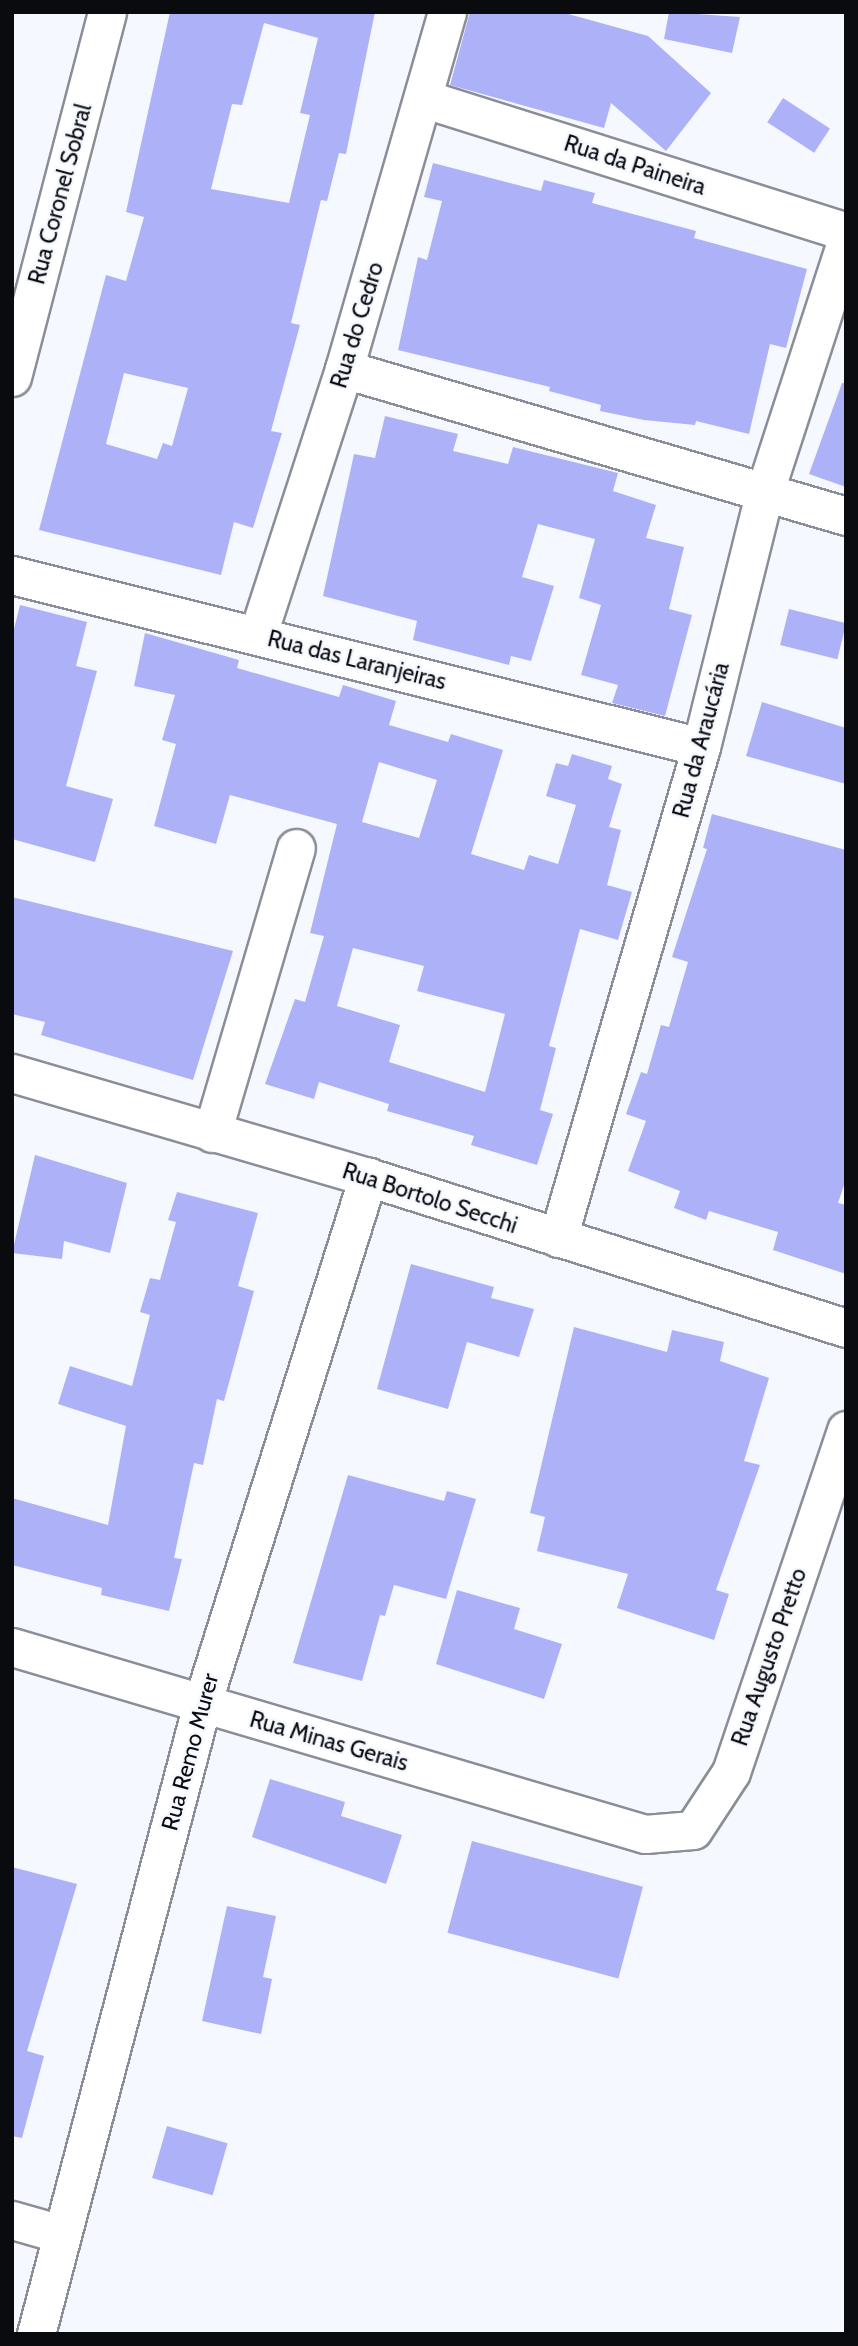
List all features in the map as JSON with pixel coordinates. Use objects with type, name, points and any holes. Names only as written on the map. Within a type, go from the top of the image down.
[{"type":"street","name":"Rua Coronel Sobral","points":[[12,377],[107,12]]},
{"type":"street","name":"Rua do Cedro","points":[[258,635],[344,369],[425,99],[447,12]]},
{"type":"street","name":"Rua da Paineira","points":[[425,99],[846,232]]},
{"type":"street","name":"Rua da Araucária","points":[[558,1238],[701,747],[764,494],[846,242]]},
{"type":"street","points":[[344,369],[846,516]]},
{"type":"street","name":"Rua das Laranjeiras","points":[[12,575],[701,747]]},
{"type":"street","points":[[212,1132],[296,848]]},
{"type":"street","name":"Rua Bortolo Secchi","points":[[12,1073],[368,1177],[846,1328]]},
{"type":"street","name":"Rua Remo Murer","points":[[36,2334],[202,1704],[368,1177]]},
{"type":"street","name":"Rua Augusto Pretto","points":[[645,1834],[693,1830],[730,1772],[846,1430]]},
{"type":"street","name":"Rua Minas Gerais","points":[[12,1647],[645,1834]]},
{"type":"street","points":[[12,2220],[61,2234]]},
{"type":"building","points":[[170,12],[375,12],[346,154],[339,153],[327,201],[321,200],[291,323],[300,325],[271,431],[282,433],[253,528],[234,522],[221,575],[39,530],[106,275],[126,281],[144,217],[126,212]],"holes":[[[264,23],[318,38],[300,113],[310,115],[289,203],[211,189],[232,104],[242,105]],[[124,373],[188,388],[172,446],[163,443],[157,459],[106,444]]]},
{"type":"building","points":[[470,12],[561,12],[648,36],[711,93],[666,151],[611,103],[604,128],[450,85]]},
{"type":"building","points":[[669,12],[740,17],[732,53],[664,39]]},
{"type":"building","points":[[783,98],[830,128],[814,153],[767,122]]},
{"type":"building","points":[[433,163],[541,191],[544,180],[595,193],[592,203],[696,231],[694,238],[807,269],[786,348],[770,344],[749,434],[696,421],[695,425],[644,420],[600,411],[601,405],[549,391],[550,387],[398,350],[418,257],[427,260],[442,201],[424,197]]},
{"type":"building","points":[[842,383],[846,383],[846,487],[809,474]]},
{"type":"building","points":[[385,416],[458,434],[453,451],[508,464],[513,447],[618,473],[613,491],[656,505],[646,538],[684,547],[669,609],[692,615],[665,716],[612,703],[618,685],[581,675],[601,605],[579,598],[595,539],[538,524],[522,577],[554,586],[531,661],[511,656],[509,665],[413,640],[417,621],[323,596],[354,454],[375,458]]},
{"type":"building","points":[[20,605],[87,622],[76,666],[97,671],[66,786],[113,799],[95,862],[12,839],[12,637]]},
{"type":"building","points":[[789,609],[846,623],[837,659],[780,645]]},
{"type":"building","points":[[145,633],[239,660],[237,668],[339,697],[343,685],[396,701],[389,725],[448,742],[451,734],[503,750],[471,854],[524,870],[529,855],[558,864],[576,805],[546,796],[556,763],[568,766],[572,754],[612,766],[608,779],[622,784],[609,827],[621,830],[607,885],[632,892],[618,940],[580,929],[549,1046],[556,1048],[540,1110],[553,1114],[537,1165],[471,1145],[474,1136],[387,1111],[389,1104],[319,1082],[314,1099],[265,1084],[295,999],[305,1002],[324,936],[310,933],[337,824],[230,795],[216,844],[154,826],[176,744],[162,740],[175,695],[134,686]],"holes":[[[379,762],[437,780],[419,838],[362,822]],[[353,948],[424,966],[417,991],[505,1014],[485,1092],[389,1062],[400,1025],[337,1006]]]},
{"type":"building","points":[[762,702],[846,728],[846,784],[746,756]]},
{"type":"building","points":[[712,814],[846,850],[846,1179],[838,1203],[846,1205],[846,1274],[773,1250],[778,1232],[709,1211],[706,1220],[674,1208],[680,1191],[628,1171],[646,1121],[626,1114],[641,1072],[647,1074],[661,1025],[669,1027],[688,962],[672,957],[707,849],[703,848]]},
{"type":"building","points":[[12,897],[233,951],[193,1080],[41,1035],[45,1022],[12,1014]]},
{"type":"building","points":[[35,1155],[127,1183],[110,1253],[64,1241],[62,1259],[12,1253]]},
{"type":"building","points":[[177,1192],[258,1213],[238,1286],[254,1291],[224,1401],[217,1399],[203,1465],[194,1463],[174,1558],[182,1559],[169,1611],[101,1595],[102,1588],[12,1565],[12,1498],[108,1525],[126,1426],[58,1404],[70,1366],[132,1386],[150,1315],[140,1312],[150,1278],[160,1280],[176,1222],[168,1220]]},
{"type":"building","points":[[411,1264],[494,1287],[491,1298],[534,1309],[519,1357],[467,1342],[448,1409],[377,1389]]},
{"type":"building","points":[[574,1327],[667,1352],[672,1330],[724,1342],[720,1361],[769,1378],[744,1461],[760,1465],[716,1590],[729,1594],[714,1640],[617,1608],[628,1574],[537,1551],[545,1517],[530,1513]]},
{"type":"building","points":[[348,1475],[444,1501],[447,1491],[476,1499],[446,1599],[394,1585],[385,1616],[380,1615],[362,1681],[293,1663]]},
{"type":"building","points":[[457,1590],[520,1608],[514,1629],[562,1644],[544,1699],[436,1664]]},
{"type":"building","points":[[270,1779],[345,1802],[341,1816],[402,1835],[386,1884],[252,1837]]},
{"type":"building","points":[[472,1841],[643,1887],[618,1979],[447,1933]]},
{"type":"building","points":[[12,1867],[77,1884],[27,2051],[44,2056],[22,2138],[12,2136]]},
{"type":"building","points":[[227,1906],[276,1916],[263,1977],[272,1979],[261,2034],[202,2021]]},
{"type":"building","points":[[167,2126],[228,2143],[213,2195],[152,2178]]}]
